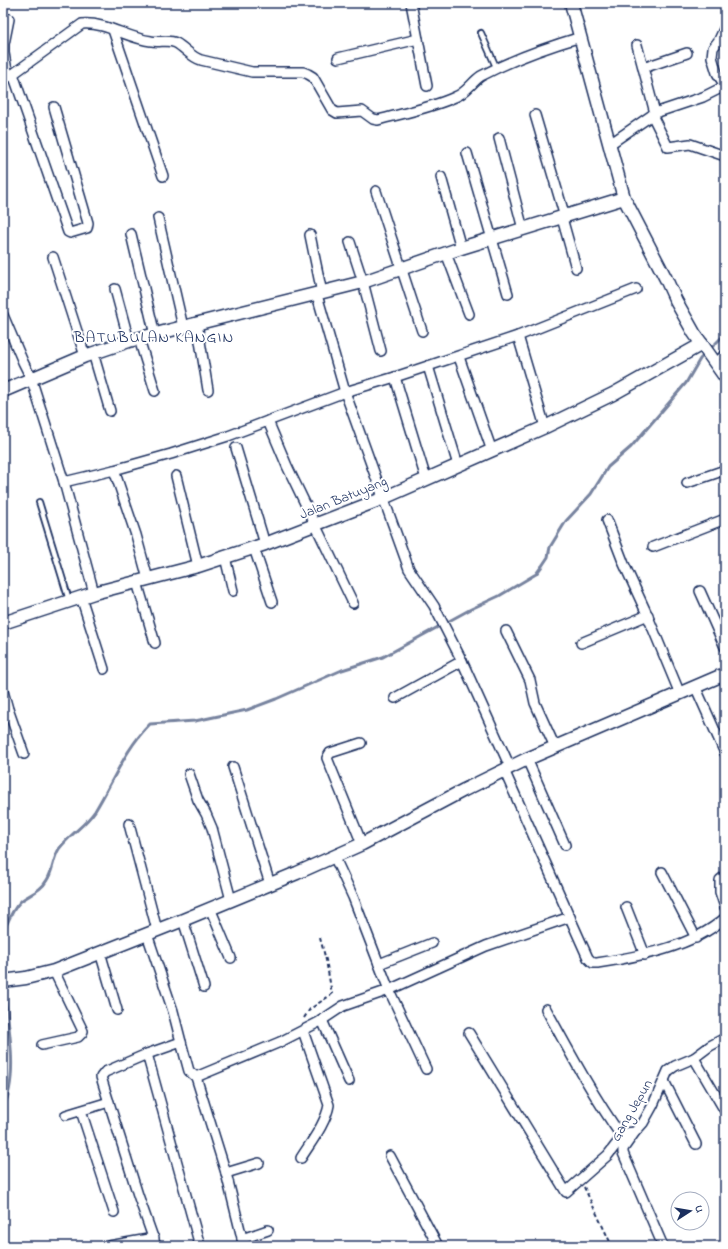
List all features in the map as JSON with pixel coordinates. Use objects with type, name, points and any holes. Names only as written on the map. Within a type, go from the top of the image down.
[{"type":"street","points":[[411,3],[426,86]]},
{"type":"street","points":[[571,3],[624,198],[676,301],[694,333],[725,377]]},
{"type":"street","points":[[9,19],[4,44],[4,54],[8,77],[68,232],[70,233],[87,228],[88,223],[54,107]]},
{"type":"street","points":[[8,77],[82,24],[93,23],[150,41],[170,41],[195,58],[252,72],[303,72],[313,77],[334,112],[362,111],[375,120],[421,109],[454,98],[460,95],[480,77],[540,50],[581,37]]},
{"type":"street","points":[[610,144],[654,114],[703,96],[725,86],[717,73],[712,57],[713,48],[719,40],[725,27]]},
{"type":"street","points":[[113,30],[163,176]]},
{"type":"street","points":[[338,58],[418,39]]},
{"type":"street","points":[[637,45],[654,114],[668,147],[690,144],[725,156]]},
{"type":"street","points":[[643,68],[687,53]]},
{"type":"street","points":[[535,115],[564,217],[576,268]]},
{"type":"street","points":[[499,138],[523,229]]},
{"type":"street","points":[[467,153],[493,238],[508,294]]},
{"type":"street","points":[[441,176],[461,248]]},
{"type":"street","points":[[376,191],[422,331]]},
{"type":"street","points":[[3,391],[89,355],[134,340],[363,282],[461,248],[624,198]]},
{"type":"street","points":[[158,218],[183,327]]},
{"type":"street","points":[[131,234],[155,335]]},
{"type":"street","points":[[310,235],[320,294],[345,392],[409,569],[428,595],[462,661],[588,958],[593,963],[597,963],[645,955],[696,938],[725,918]]},
{"type":"street","points":[[350,242],[363,282],[381,351]]},
{"type":"street","points":[[446,253],[469,314]]},
{"type":"street","points":[[53,256],[110,411]]},
{"type":"street","points":[[64,482],[114,470],[228,436],[345,392],[458,357],[518,336],[636,289]]},
{"type":"street","points":[[115,290],[155,391]]},
{"type":"street","points":[[3,315],[31,378],[64,482],[94,593]]},
{"type":"street","points":[[197,323],[208,390]]},
{"type":"street","name":"Jalan Batuyang","points":[[678,358],[694,333]]},
{"type":"street","points":[[518,336],[545,427]]},
{"type":"street","name":"Jalan Batuyang","points":[[3,623],[94,593],[198,566],[260,546],[315,525],[383,498],[545,427],[613,394],[678,358],[704,346]]},
{"type":"street","points":[[458,357],[492,451]]},
{"type":"street","points":[[428,366],[458,466]]},
{"type":"street","points":[[395,377],[426,479]]},
{"type":"street","points":[[268,421],[287,466],[353,603]]},
{"type":"street","points":[[236,448],[272,602]]},
{"type":"street","points":[[114,470],[136,535],[155,643]]},
{"type":"street","points":[[688,483],[725,470]]},
{"type":"street","points":[[176,476],[198,566]]},
{"type":"street","points":[[653,547],[725,519]]},
{"type":"street","points":[[608,520],[624,564],[648,615],[680,694]]},
{"type":"street","points":[[225,557],[233,591]]},
{"type":"street","points":[[700,591],[725,647]]},
{"type":"street","points":[[76,599],[104,669]]},
{"type":"street","points":[[581,642],[648,615]]},
{"type":"street","points":[[506,631],[530,680],[535,703],[555,747]]},
{"type":"street","points":[[395,698],[462,661]]},
{"type":"street","points":[[4,981],[26,978],[54,971],[270,884],[362,844],[527,759],[725,674]]},
{"type":"street","points":[[695,686],[725,753]]},
{"type":"street","points":[[3,691],[5,709],[24,754]]},
{"type":"street","points":[[361,743],[330,753],[327,758],[362,844]]},
{"type":"street","points":[[527,759],[566,845]]},
{"type":"street","points":[[233,767],[270,884]]},
{"type":"street","points":[[189,774],[198,800],[212,828],[231,900]]},
{"type":"street","points":[[129,824],[152,932],[181,1042],[189,1071],[196,1077],[226,1173],[243,1243],[268,1230]]},
{"type":"street","points":[[334,856],[353,897],[389,990],[426,1069]]},
{"type":"street","points":[[662,872],[696,938]]},
{"type":"street","points":[[725,876],[720,880],[720,888],[725,907]]},
{"type":"street","points":[[626,907],[645,955]]},
{"type":"street","points":[[210,908],[231,958]]},
{"type":"street","points":[[196,1077],[293,1036],[322,1020],[343,1006],[389,990],[486,946],[570,917]]},
{"type":"street","points":[[183,920],[204,987]]},
{"type":"street","points":[[378,964],[432,944]]},
{"type":"street","points":[[100,952],[117,1010]]},
{"type":"street","points":[[42,1045],[78,1036],[83,1031],[54,971]]},
{"type":"street","points":[[546,1009],[603,1111],[622,1137]]},
{"type":"street","points":[[322,1020],[349,1081]]},
{"type":"street","points":[[301,1158],[320,1128],[329,1104],[303,1030]]},
{"type":"street","points":[[469,1034],[566,1192],[568,1192],[580,1179],[608,1155],[626,1132],[635,1132]]},
{"type":"street","name":"Gang Jepun","points":[[662,1246],[623,1153],[623,1149],[643,1123],[668,1071],[675,1066],[694,1058],[710,1046],[725,1038]]},
{"type":"street","points":[[109,1246],[155,1242],[138,1195],[101,1075],[147,1054],[181,1042]]},
{"type":"street","points":[[147,1054],[200,1246]]},
{"type":"street","points":[[694,1058],[725,1111]]},
{"type":"street","points":[[664,1081],[696,1144]]},
{"type":"street","points":[[66,1115],[109,1102]]},
{"type":"street","points":[[81,1111],[114,1212]]},
{"type":"street","points":[[390,1156],[438,1246]]},
{"type":"street","points":[[226,1173],[259,1163]]},
{"type":"lane","points":[[481,33],[497,69]]},
{"type":"lane","points":[[714,360],[725,352]]},
{"type":"lane","points":[[39,502],[76,599]]},
{"type":"path","points":[[293,1036],[310,1009],[332,994],[326,960],[320,938]]},
{"type":"path","points":[[580,1179],[612,1246]]},
{"type":"waterway","points":[[709,350],[725,334]]},
{"type":"waterway","points":[[3,933],[10,916],[18,904],[39,890],[45,884],[51,873],[55,856],[59,849],[95,811],[126,755],[150,724],[195,721],[247,710],[276,699],[342,670],[383,657],[471,609],[499,596],[536,574],[548,557],[550,547],[566,521],[591,494],[608,467],[631,447],[686,383],[700,359],[705,354]]},
{"type":"waterway","points":[[3,1108],[8,1095],[12,1064],[4,985]]},
{"type":"district","name":"BATUBULAN KANGIN","points":[[154,336]]}]
